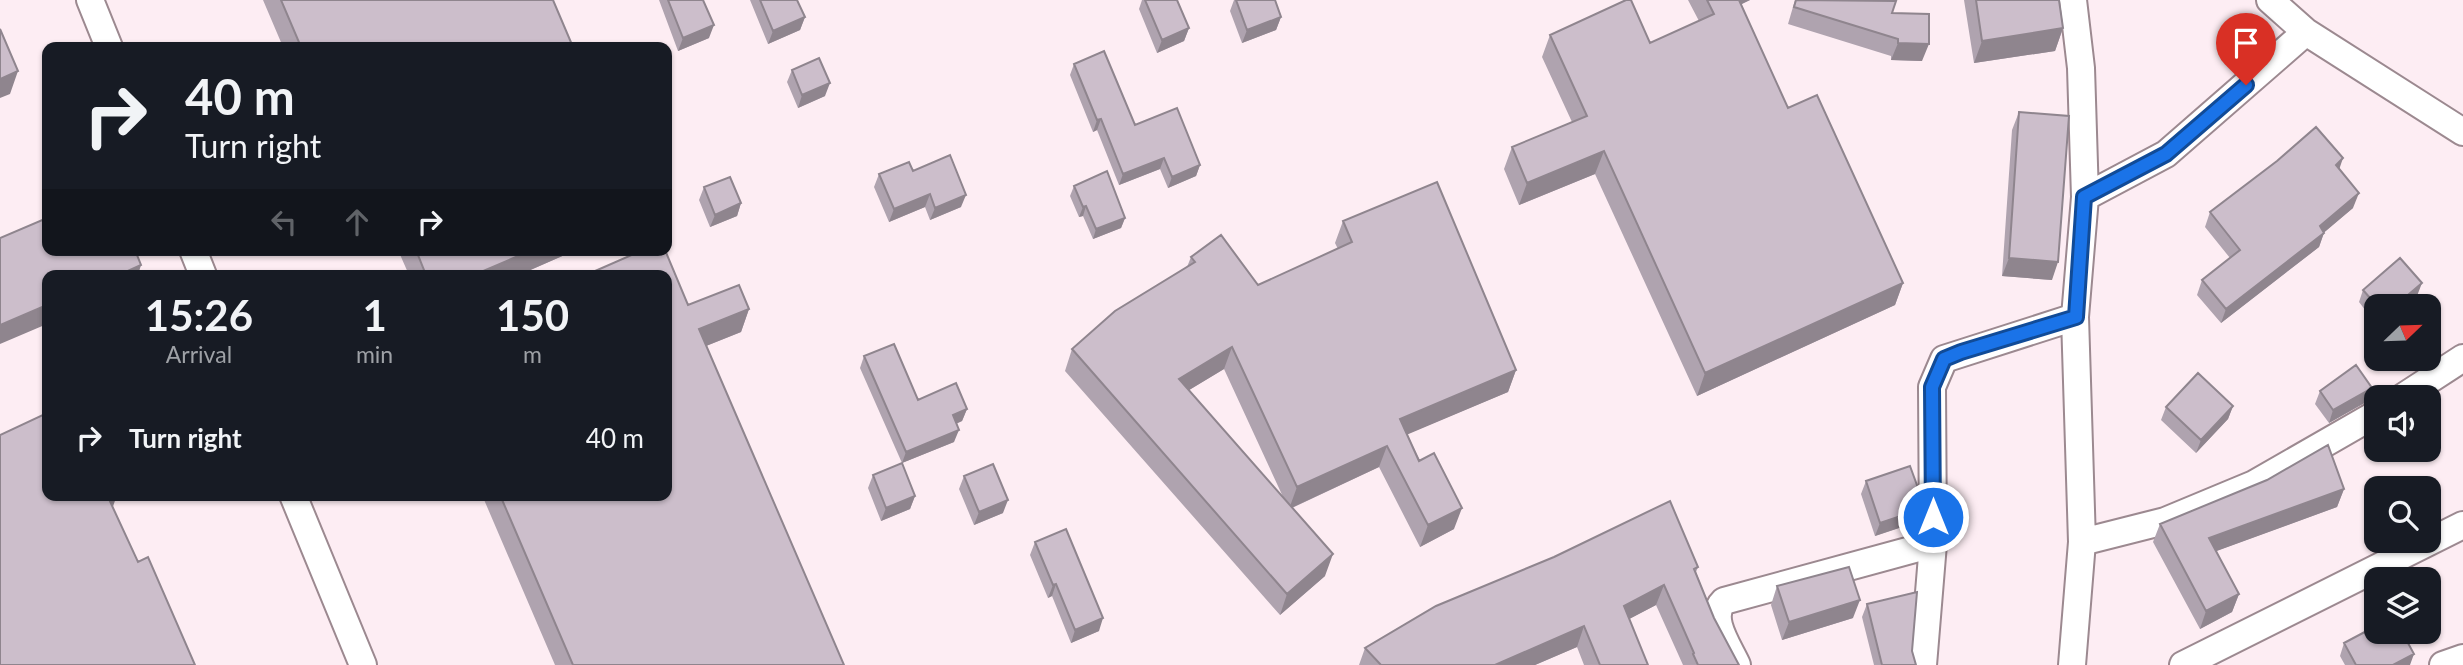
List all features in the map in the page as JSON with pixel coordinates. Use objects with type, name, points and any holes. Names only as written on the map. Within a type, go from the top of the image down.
[{"type":"street","points":[[90,0],[107,42]]},
{"type":"street","points":[[2072,665],[2082,542],[2076,317],[2084,197],[2081,68],[2073,0]]},
{"type":"street","points":[[2270,0],[2306,33],[2463,132]]},
{"type":"street","points":[[2084,197],[2166,154],[2306,33]]},
{"type":"street","points":[[1916,663],[1933,544],[1932,387],[1944,359],[2076,317]]},
{"type":"street","points":[[2421,385],[2463,358]]},
{"type":"street","points":[[2082,542],[2165,520],[2254,484],[2364,421]]},
{"type":"street","points":[[295,501],[363,665]]},
{"type":"street","points":[[2183,665],[2219,658],[2463,525]]},
{"type":"street","points":[[1737,665],[1716,618],[1718,607],[1724,601],[1933,544]]},
{"type":"street","points":[[2442,665],[2463,658]]},
{"type":"building","points":[[281,0],[553,0],[571,42],[299,42]]},
{"type":"building","points":[[668,0],[703,0],[714,25],[683,38]]},
{"type":"building","points":[[760,0],[797,0],[805,17],[773,31]]},
{"type":"building","points":[[1145,0],[1177,0],[1189,28],[1162,40]]},
{"type":"building","points":[[1236,0],[1275,0],[1281,17],[1247,30]]},
{"type":"building","points":[[1631,0],[1650,43],[1714,14],[1707,0],[1739,0],[1788,108],[1817,95],[1903,283],[1705,373],[1604,151],[1527,183],[1512,147],[1587,116],[1550,35]]},
{"type":"building","points":[[1796,0],[1896,1],[1892,13],[1929,14],[1929,44],[1898,43],[1898,39],[1794,7]]},
{"type":"building","points":[[1976,0],[2059,0],[2063,28],[1982,41]]},
{"type":"building","points":[[0,29],[18,71],[0,79]]},
{"type":"building","points":[[1104,51],[1135,125],[1177,108],[1200,165],[1172,177],[1164,158],[1123,174],[1101,119],[1097,120],[1074,64]]},
{"type":"building","points":[[819,58],[830,83],[802,95],[792,70]]},
{"type":"building","points":[[2019,112],[2069,116],[2058,262],[2009,258]]},
{"type":"building","points":[[2316,127],[2343,158],[2336,165],[2359,193],[2320,226],[2324,233],[2226,309],[2202,280],[2240,250],[2210,212],[2277,161]]},
{"type":"building","points":[[950,155],[966,195],[935,208],[930,194],[894,209],[879,174],[909,162],[913,171]]},
{"type":"building","points":[[1107,171],[1125,218],[1096,229],[1074,186]]},
{"type":"building","points":[[730,177],[741,203],[715,215],[704,187]]},
{"type":"building","points":[[1437,182],[1516,370],[1400,419],[1419,461],[1434,453],[1462,508],[1428,525],[1387,446],[1297,487],[1232,347],[1179,379],[1333,554],[1287,594],[1072,349],[1115,311],[1195,262],[1191,257],[1221,235],[1258,285],[1352,242],[1343,221]]},
{"type":"building","points":[[42,220],[42,256],[137,256],[141,265],[130,270],[42,270],[42,307],[0,325],[0,238]]},
{"type":"building","points":[[418,256],[518,256],[486,270],[424,270]]},
{"type":"building","points":[[629,256],[668,256],[688,305],[739,285],[749,309],[699,329],[844,665],[573,665],[503,501],[672,501],[672,270],[597,270]]},
{"type":"building","points":[[2400,258],[2422,283],[2409,294],[2366,294],[2363,290]]},
{"type":"building","points":[[894,344],[918,400],[956,383],[967,409],[953,415],[959,430],[906,452],[864,356]]},
{"type":"building","points":[[2356,365],[2370,385],[2364,385],[2364,393],[2333,410],[2320,391]]},
{"type":"building","points":[[2198,373],[2233,406],[2201,440],[2166,407]]},
{"type":"building","points":[[42,415],[42,501],[110,501],[138,562],[148,557],[195,665],[0,665],[0,435]]},
{"type":"building","points":[[2328,445],[2344,489],[2209,538],[2239,594],[2206,611],[2160,524],[2267,480]]},
{"type":"building","points":[[902,463],[915,496],[886,508],[873,475]]},
{"type":"building","points":[[993,464],[1008,500],[979,512],[964,476]]},
{"type":"building","points":[[1910,466],[1922,499],[1922,509],[1880,523],[1866,481]]},
{"type":"building","points":[[1670,501],[1698,567],[1694,569],[1714,618],[1739,665],[1698,665],[1664,585],[1624,606],[1648,665],[1600,665],[1584,626],[1495,665],[1381,665],[1365,648],[1436,606],[1554,557]]},
{"type":"building","points":[[1066,529],[1103,618],[1075,630],[1035,542]]},
{"type":"building","points":[[1849,567],[1860,600],[1789,622],[1777,586]]},
{"type":"building","points":[[1917,592],[1912,651],[1916,665],[1882,665],[1867,604]]},
{"type":"building","points":[[2364,632],[2364,644],[2409,644],[2414,654],[2393,665],[2356,665],[2344,643]]},
{"type":"route","points":[[1933,517],[1932,387],[1944,359],[2076,317],[2084,197],[2166,154],[2246,85]]}]
